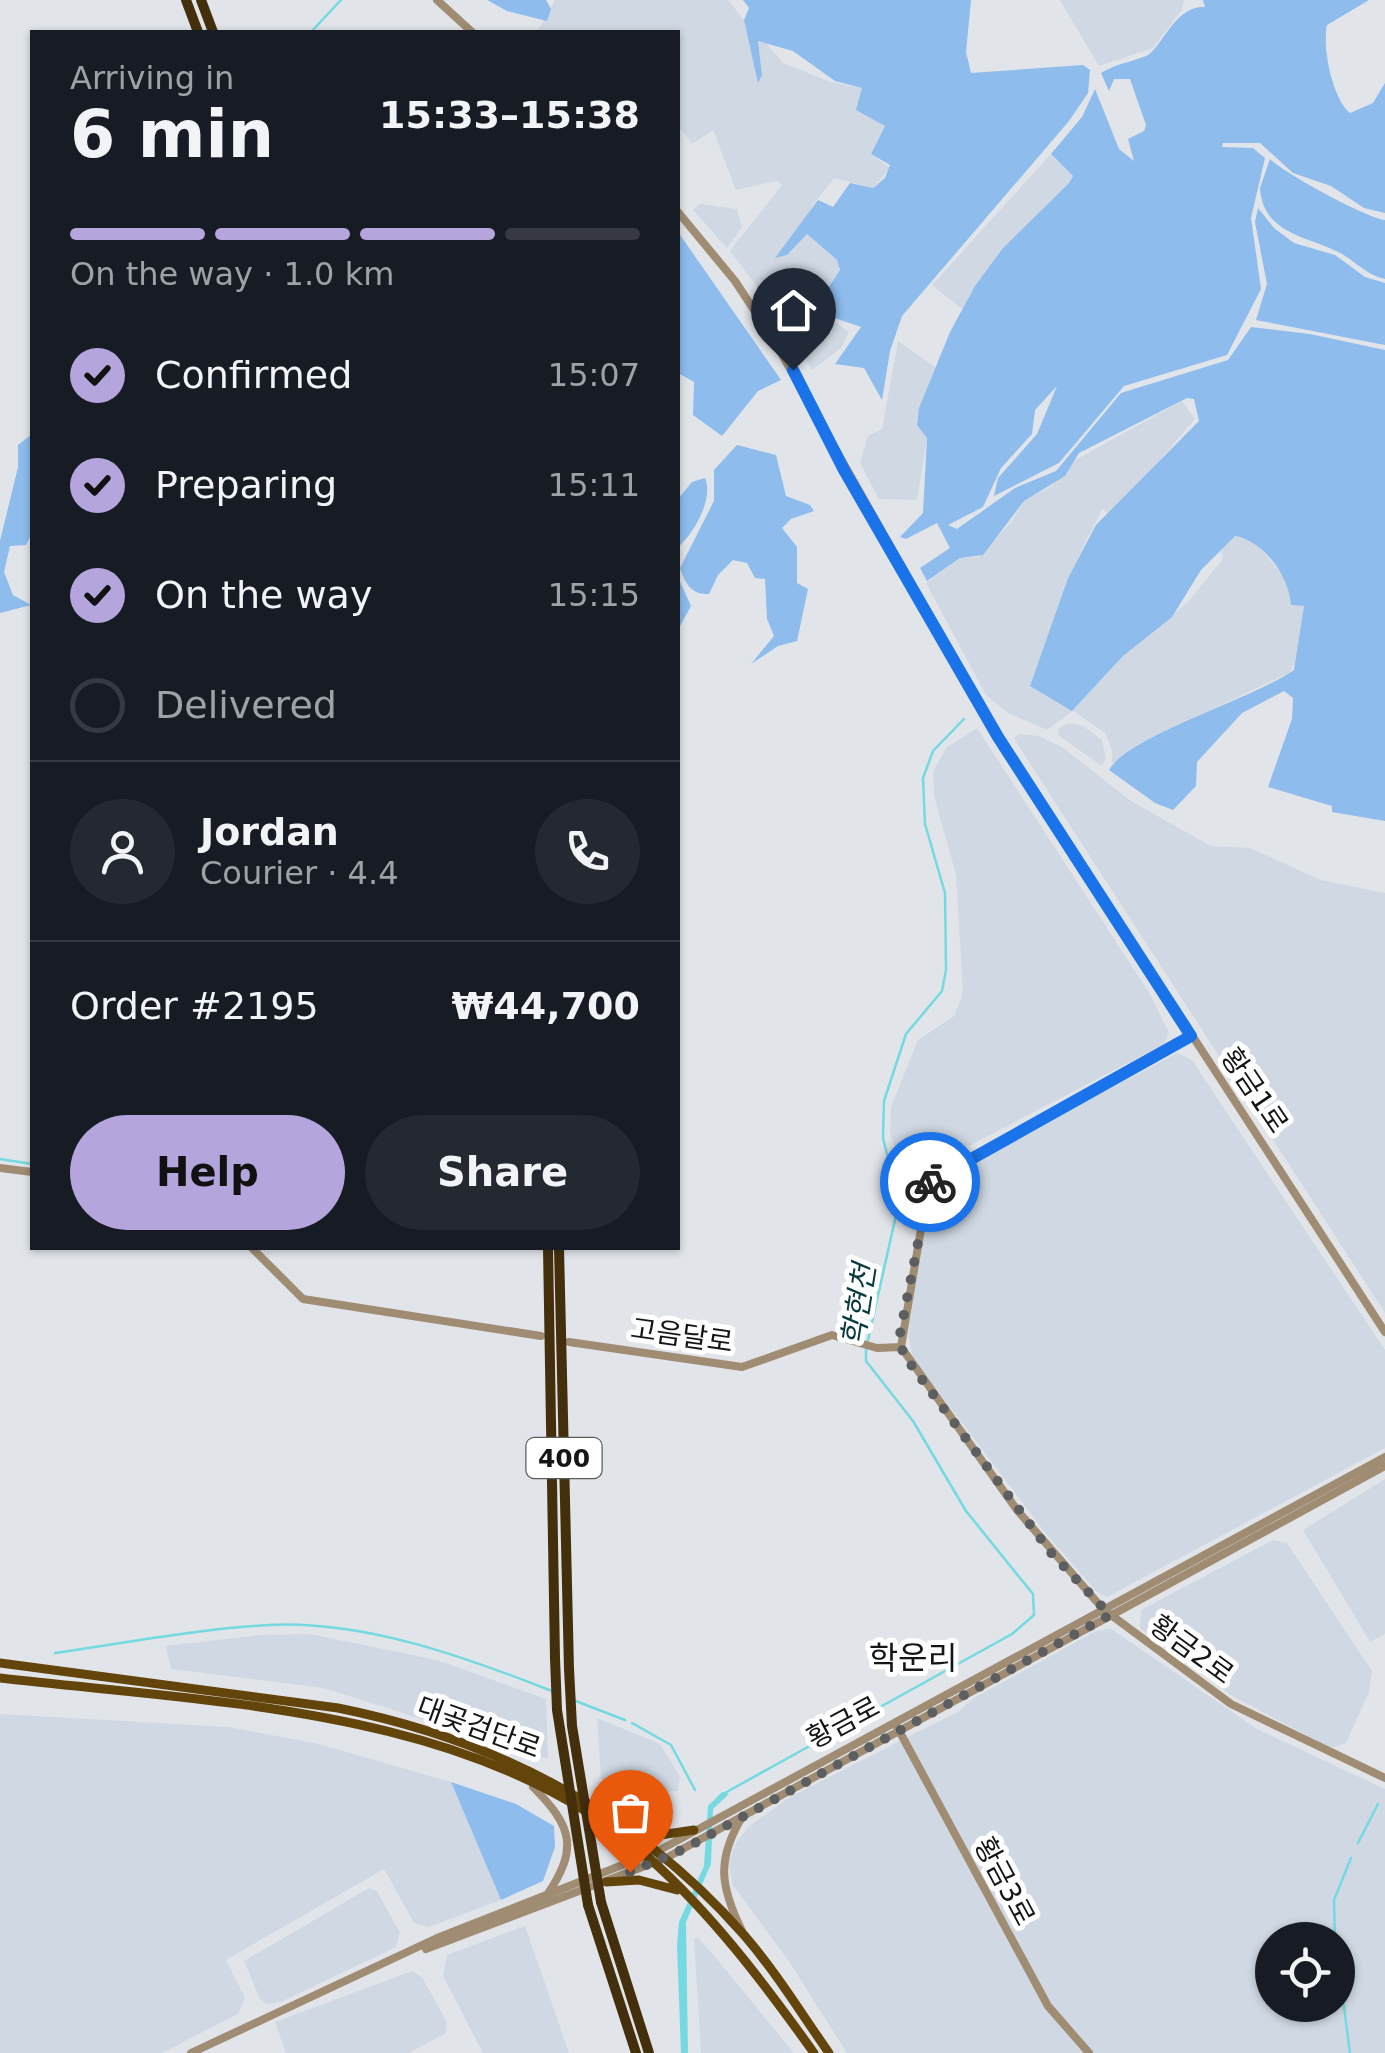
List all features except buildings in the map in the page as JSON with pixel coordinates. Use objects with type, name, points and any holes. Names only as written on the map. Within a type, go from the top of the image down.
[{"type":"highway","points":[[186,0],[197,30]]},
{"type":"highway","points":[[201,0],[212,30]]},
{"type":"highway","name":"400","points":[[548,1250],[557,1710],[588,1904],[636,2053]]},
{"type":"highway","name":"400","points":[[560,1250],[572,1726],[601,1902],[649,2053]]},
{"type":"main road","name":"대곶검단로","points":[[0,1662],[282,1699],[388,1718],[527,1767],[622,1824],[683,1873],[744,1935],[829,2053]]},
{"type":"main road","name":"대곶검단로","points":[[0,1678],[356,1723],[428,1743],[530,1784],[650,1859],[746,1960],[814,2053]]},
{"type":"main road","points":[[622,1824],[654,1834],[686,1833]]},
{"type":"main road","points":[[606,1882],[640,1880],[679,1890]]},
{"type":"street","points":[[437,0],[470,30]]},
{"type":"street","name":"황금1로","points":[[680,214],[735,281],[776,342],[998,737],[1385,1332]]},
{"type":"street","points":[[901,1347],[930,1182],[1191,1036]]},
{"type":"street","points":[[0,1168],[30,1172]]},
{"type":"street","points":[[254,1250],[303,1299],[541,1336]]},
{"type":"street","name":"고음달로","points":[[570,1342],[742,1366],[826,1336],[860,1341],[872,1347],[901,1347]]},
{"type":"street","name":"황금2로","points":[[901,1347],[1017,1510],[1106,1612],[1230,1704],[1385,1778]]},
{"type":"street","name":"황금로","points":[[1106,1612],[1385,1457]]},
{"type":"street","name":"황금로","points":[[662,1855],[686,1833],[732,1808],[1385,1466]]},
{"type":"street","name":"황금로","points":[[419,1950],[438,1938],[548,1894],[684,1849],[896,1725]]},
{"type":"street","name":"황금3로","points":[[896,1725],[1048,2006],[1089,2053]]},
{"type":"street","points":[[530,1784],[560,1817],[568,1842],[564,1868],[548,1894]]},
{"type":"street","points":[[743,1814],[727,1843],[721,1867],[726,1898],[744,1935]]},
{"type":"street","name":"황금로","points":[[191,2053],[419,1950],[606,1882],[650,1859]]},
{"type":"shaded area","points":[[487,0],[546,0],[551,9],[547,21],[507,11]]},
{"type":"shaded area","points":[[555,0],[728,0],[744,20],[758,81],[762,75],[758,41],[766,43],[783,63],[831,82],[862,88],[885,126],[871,154],[890,168],[873,188],[834,178],[813,205],[787,255],[807,234],[837,260],[840,270],[807,315],[795,315],[785,323],[730,251],[782,185],[777,181],[736,190],[713,130],[692,144],[680,128],[680,30],[538,30]]},
{"type":"shaded area","points":[[743,0],[971,0],[966,52],[971,73],[1083,65],[1090,70],[1088,93],[1069,121],[902,316],[890,351],[882,400],[864,368],[835,364],[861,327],[829,316],[816,306],[840,270],[837,260],[807,234],[787,255],[775,258],[818,200],[833,207],[850,183],[873,188],[885,178],[890,165],[871,154],[885,126],[856,110],[862,88],[835,81],[793,51],[758,41],[762,75],[758,83],[744,20],[749,8]]},
{"type":"shaded area","points":[[1060,0],[1184,0],[1182,10],[1153,48],[1099,66]]},
{"type":"shaded area","points":[[1203,0],[1369,0],[1327,25],[1326,46],[1333,84],[1350,113],[1373,103],[1385,83],[1385,213],[1364,208],[1331,186],[1293,173],[1260,143],[1223,143],[1222,147],[1253,148],[1265,158],[1251,218],[1261,289],[1227,355],[1124,386],[1059,463],[994,496],[998,478],[1037,434],[1057,386],[1035,410],[1032,434],[1001,468],[983,507],[948,525],[957,529],[1015,488],[1056,471],[1121,393],[1228,360],[1251,327],[1310,334],[1385,350],[1385,821],[1332,812],[1332,806],[1268,787],[1292,719],[1293,698],[1284,691],[1242,713],[1197,762],[1196,786],[1173,810],[1155,803],[1109,770],[1140,744],[1294,670],[1304,606],[1291,605],[1286,583],[1274,562],[1246,539],[1235,536],[1201,570],[1172,617],[1123,656],[1072,711],[1030,686],[1068,578],[1096,525],[1199,421],[1194,399],[1187,398],[1079,453],[1065,476],[1024,501],[983,555],[960,558],[927,581],[920,568],[950,548],[937,523],[906,539],[900,537],[923,513],[927,438],[917,425],[919,408],[950,332],[975,286],[1003,248],[1069,183],[1073,176],[1051,154],[1082,117],[1095,89],[1119,149],[1134,161],[1128,139],[1144,131],[1146,125],[1130,79],[1114,79],[1109,91],[1101,73],[1152,52],[1185,13],[1205,7]]},
{"type":"shaded area","points":[[1051,154],[1073,176],[1069,183],[1003,248],[962,309],[932,285]]},
{"type":"shaded area","points":[[1270,159],[1326,194],[1385,220],[1385,279],[1277,224],[1263,203],[1260,188]]},
{"type":"shaded area","points":[[700,204],[737,209],[742,227],[727,248],[693,210]]},
{"type":"shaded area","points":[[1258,208],[1274,228],[1294,243],[1335,255],[1365,277],[1385,283],[1385,345],[1256,320],[1267,284],[1255,222]]},
{"type":"shaded area","points":[[680,235],[781,380],[758,391],[722,436],[693,415],[694,382],[680,374]]},
{"type":"shaded area","points":[[824,314],[849,332],[841,348],[812,370],[797,344]]},
{"type":"shaded area","points":[[898,341],[935,367],[916,421],[927,438],[917,500],[879,499],[860,463],[868,436],[882,429]]},
{"type":"shaded area","points":[[1182,401],[1195,419],[1112,516],[1102,509],[1068,578],[1030,686],[1073,710],[1123,656],[1188,602],[1223,559],[1221,548],[1235,536],[1258,545],[1287,581],[1291,605],[1304,606],[1299,658],[1289,673],[1139,744],[1112,764],[1112,750],[1105,733],[1073,711],[1047,730],[1008,713],[986,695],[926,583],[960,558],[979,557],[1012,521],[1024,501],[1053,485],[1068,464]]},
{"type":"shaded area","points":[[30,436],[30,537],[26,545],[10,546],[4,572],[13,595],[30,605],[0,613],[0,541],[18,467],[18,445]]},
{"type":"shaded area","points":[[737,445],[776,455],[786,496],[810,505],[814,511],[791,519],[782,528],[797,547],[797,583],[808,589],[797,641],[778,646],[751,664],[774,636],[767,619],[765,579],[755,578],[747,563],[733,560],[718,575],[709,594],[703,594],[690,587],[680,568],[714,501],[714,470]]},
{"type":"shaded area","points":[[705,478],[707,495],[701,515],[680,545],[680,497],[692,482]]},
{"type":"shaded area","points":[[680,581],[691,606],[680,626]]},
{"type":"shaded area","points":[[1069,723],[1083,726],[1102,740],[1106,759],[1102,766],[1058,735],[1059,728]]},
{"type":"shaded area","points":[[977,728],[1150,994],[1169,1033],[1164,1044],[906,1179],[890,1133],[891,1107],[918,1040],[954,1016],[963,993],[956,875],[934,796],[933,772],[946,748]]},
{"type":"shaded area","points":[[1019,734],[1039,736],[1062,747],[1131,801],[1211,846],[1250,848],[1321,880],[1385,893],[1385,1313],[1018,745],[1014,738]]},
{"type":"shaded area","points":[[1177,1053],[1192,1060],[1385,1350],[1385,1448],[1107,1597],[1096,1591],[1046,1534],[913,1358],[908,1335],[931,1190],[937,1181]]},
{"type":"shaded area","points":[[1385,1479],[1385,1634],[1370,1642],[1303,1530]]},
{"type":"shaded area","points":[[1273,1540],[1287,1543],[1372,1671],[1369,1692],[1346,1743],[1331,1748],[1234,1697],[1140,1628],[1141,1610]]},
{"type":"shaded area","points":[[1110,1628],[1257,1729],[1385,1789],[1385,2053],[847,2053],[788,1960],[732,1884],[729,1862],[748,1827],[790,1797],[959,1711],[974,1698],[1094,1632]]},
{"type":"shaded area","points":[[310,1634],[437,1660],[546,1699],[548,1759],[324,1688],[171,1669],[166,1646],[260,1635]]},
{"type":"shaded area","points":[[0,1714],[229,1727],[319,1744],[451,1782],[501,1900],[429,1927],[414,1923],[384,1869],[226,1960],[245,1998],[238,2014],[162,2053],[0,2053]]},
{"type":"shaded area","points":[[597,1718],[660,1744],[680,1777],[678,1791],[634,1795],[601,1779]]},
{"type":"shaded area","points":[[451,1782],[516,1804],[554,1826],[555,1847],[543,1881],[501,1900]]},
{"type":"shaded area","points":[[722,1792],[729,1794],[713,1809],[711,1864],[686,1922],[688,2053],[681,2053],[679,1922],[704,1866],[708,1806]]},
{"type":"shaded area","points":[[369,1888],[377,1891],[400,1933],[396,1947],[281,2002],[267,2004],[260,1999],[244,1961]]},
{"type":"shaded area","points":[[525,1926],[569,2053],[483,2053],[443,1976],[447,1955]]},
{"type":"shaded area","points":[[698,1938],[794,2053],[701,2053],[694,1939]]},
{"type":"shaded area","points":[[412,1971],[422,1977],[447,2022],[446,2033],[409,2053],[286,2053],[275,2022]]},
{"type":"waterway","points":[[313,30],[341,0]]},
{"type":"waterway","name":"학현천","points":[[868,1340],[899,1202],[883,1138],[884,1101],[906,1034],[942,991],[946,970],[945,893],[925,824],[923,778],[933,751],[964,719]]},
{"type":"waterway","points":[[0,1159],[30,1164]]},
{"type":"waterway","name":"학현천","points":[[723,1794],[1012,1634],[1034,1615],[1033,1594],[966,1511],[913,1421],[866,1361],[866,1348]]},
{"type":"waterway","points":[[55,1653],[215,1630],[304,1625],[341,1628],[413,1643],[552,1691]]},
{"type":"waterway","points":[[573,1700],[625,1720]]},
{"type":"waterway","points":[[632,1723],[671,1745],[695,1790]]},
{"type":"waterway","points":[[1358,1843],[1378,1804]]},
{"type":"waterway","points":[[1335,1922],[1334,1900],[1351,1858]]},
{"type":"waterway","points":[[1346,2022],[1350,2053]]},
{"type":"way so far","points":[[630,1872],[684,1849],[828,1766],[1110,1615],[1017,1510],[903,1354],[900,1334],[924,1194],[930,1182]]},
{"type":"district","name":"학운리","points":[[913,1658]]},
{"type":"route","points":[[793,370],[844,470],[998,737],[1191,1036],[930,1182]]}]
